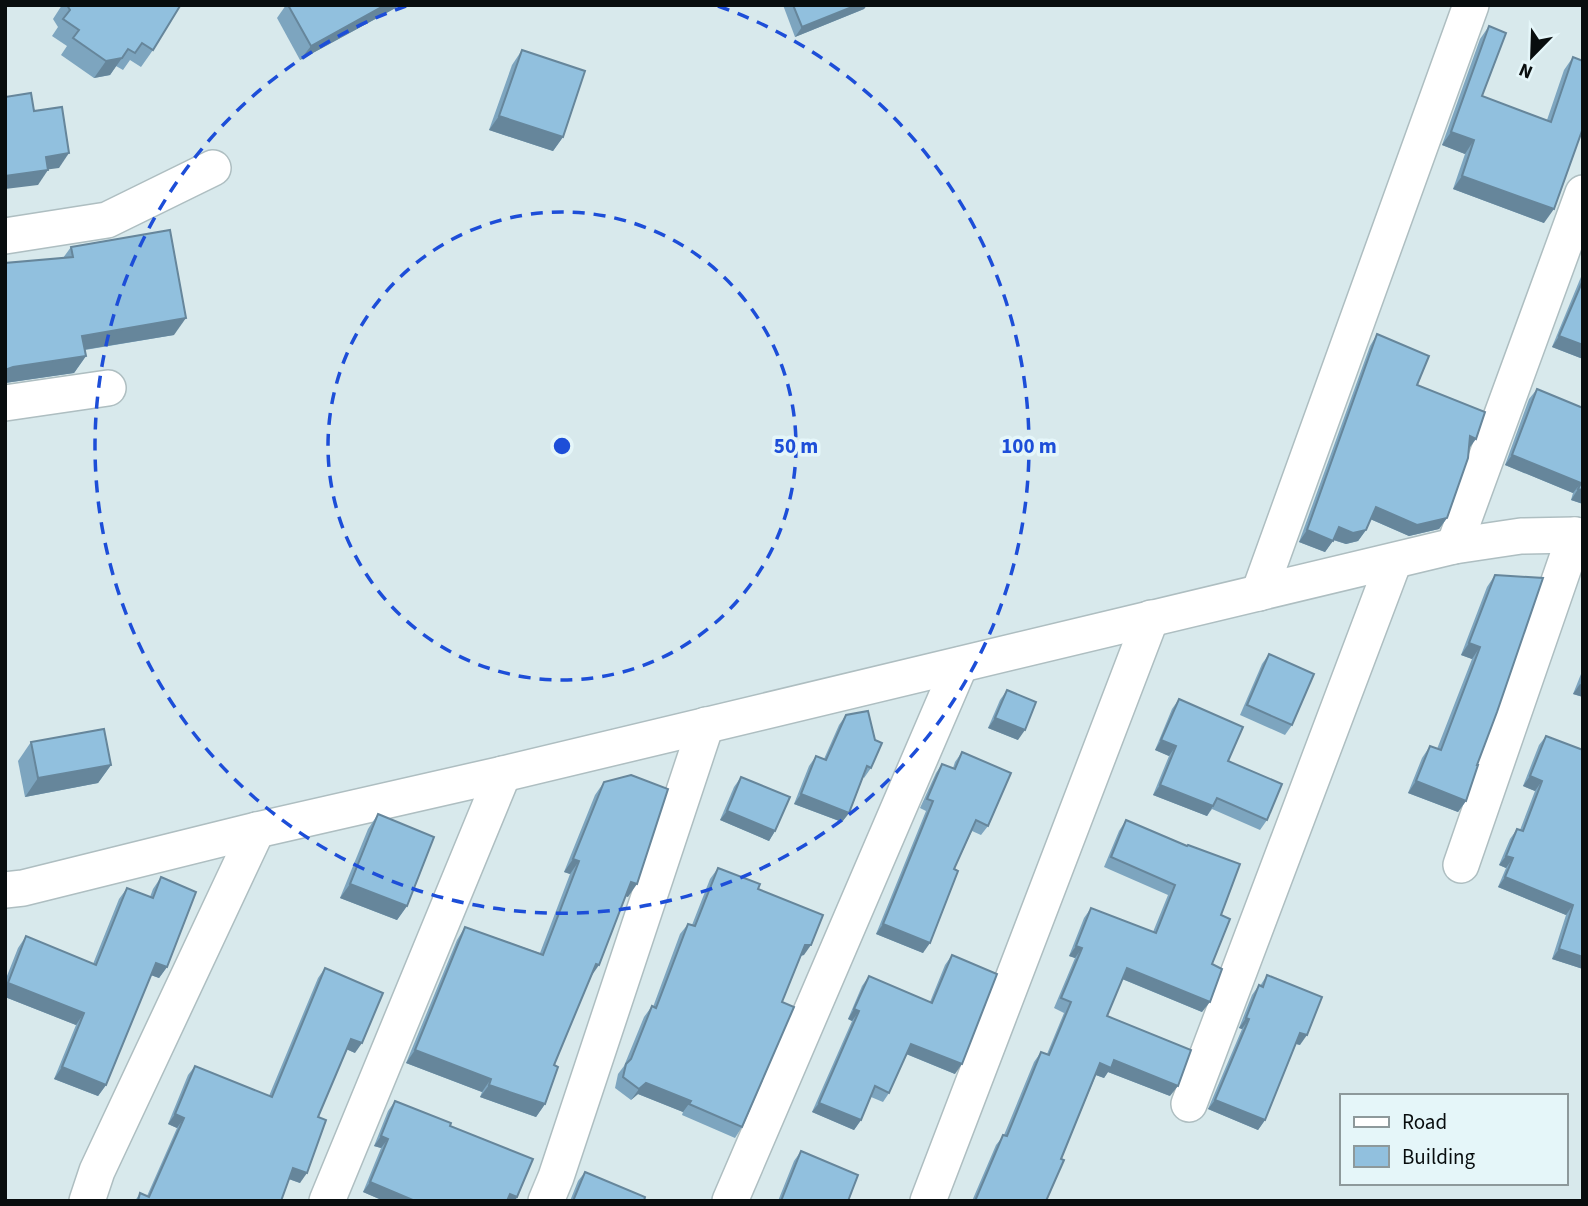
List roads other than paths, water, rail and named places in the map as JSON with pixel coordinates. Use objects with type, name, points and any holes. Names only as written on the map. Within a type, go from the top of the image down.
[{"type":"street","points":[[1259,593],[1471,5]]},
{"type":"street","points":[[5,236],[107,220],[213,169]]},
{"type":"street","points":[[1454,546],[1583,193]]},
{"type":"street","points":[[5,403],[108,388]]},
{"type":"street","points":[[5,890],[23,888],[1454,546],[1521,536],[1579,536],[1461,865]]},
{"type":"street","points":[[1189,1104],[1394,561]]},
{"type":"street","points":[[928,1201],[1151,618]]},
{"type":"street","points":[[730,1201],[960,665]]},
{"type":"street","points":[[546,1201],[706,725]]},
{"type":"street","points":[[327,1201],[503,774]]},
{"type":"street","points":[[87,1201],[97,1171],[257,830]]}]
